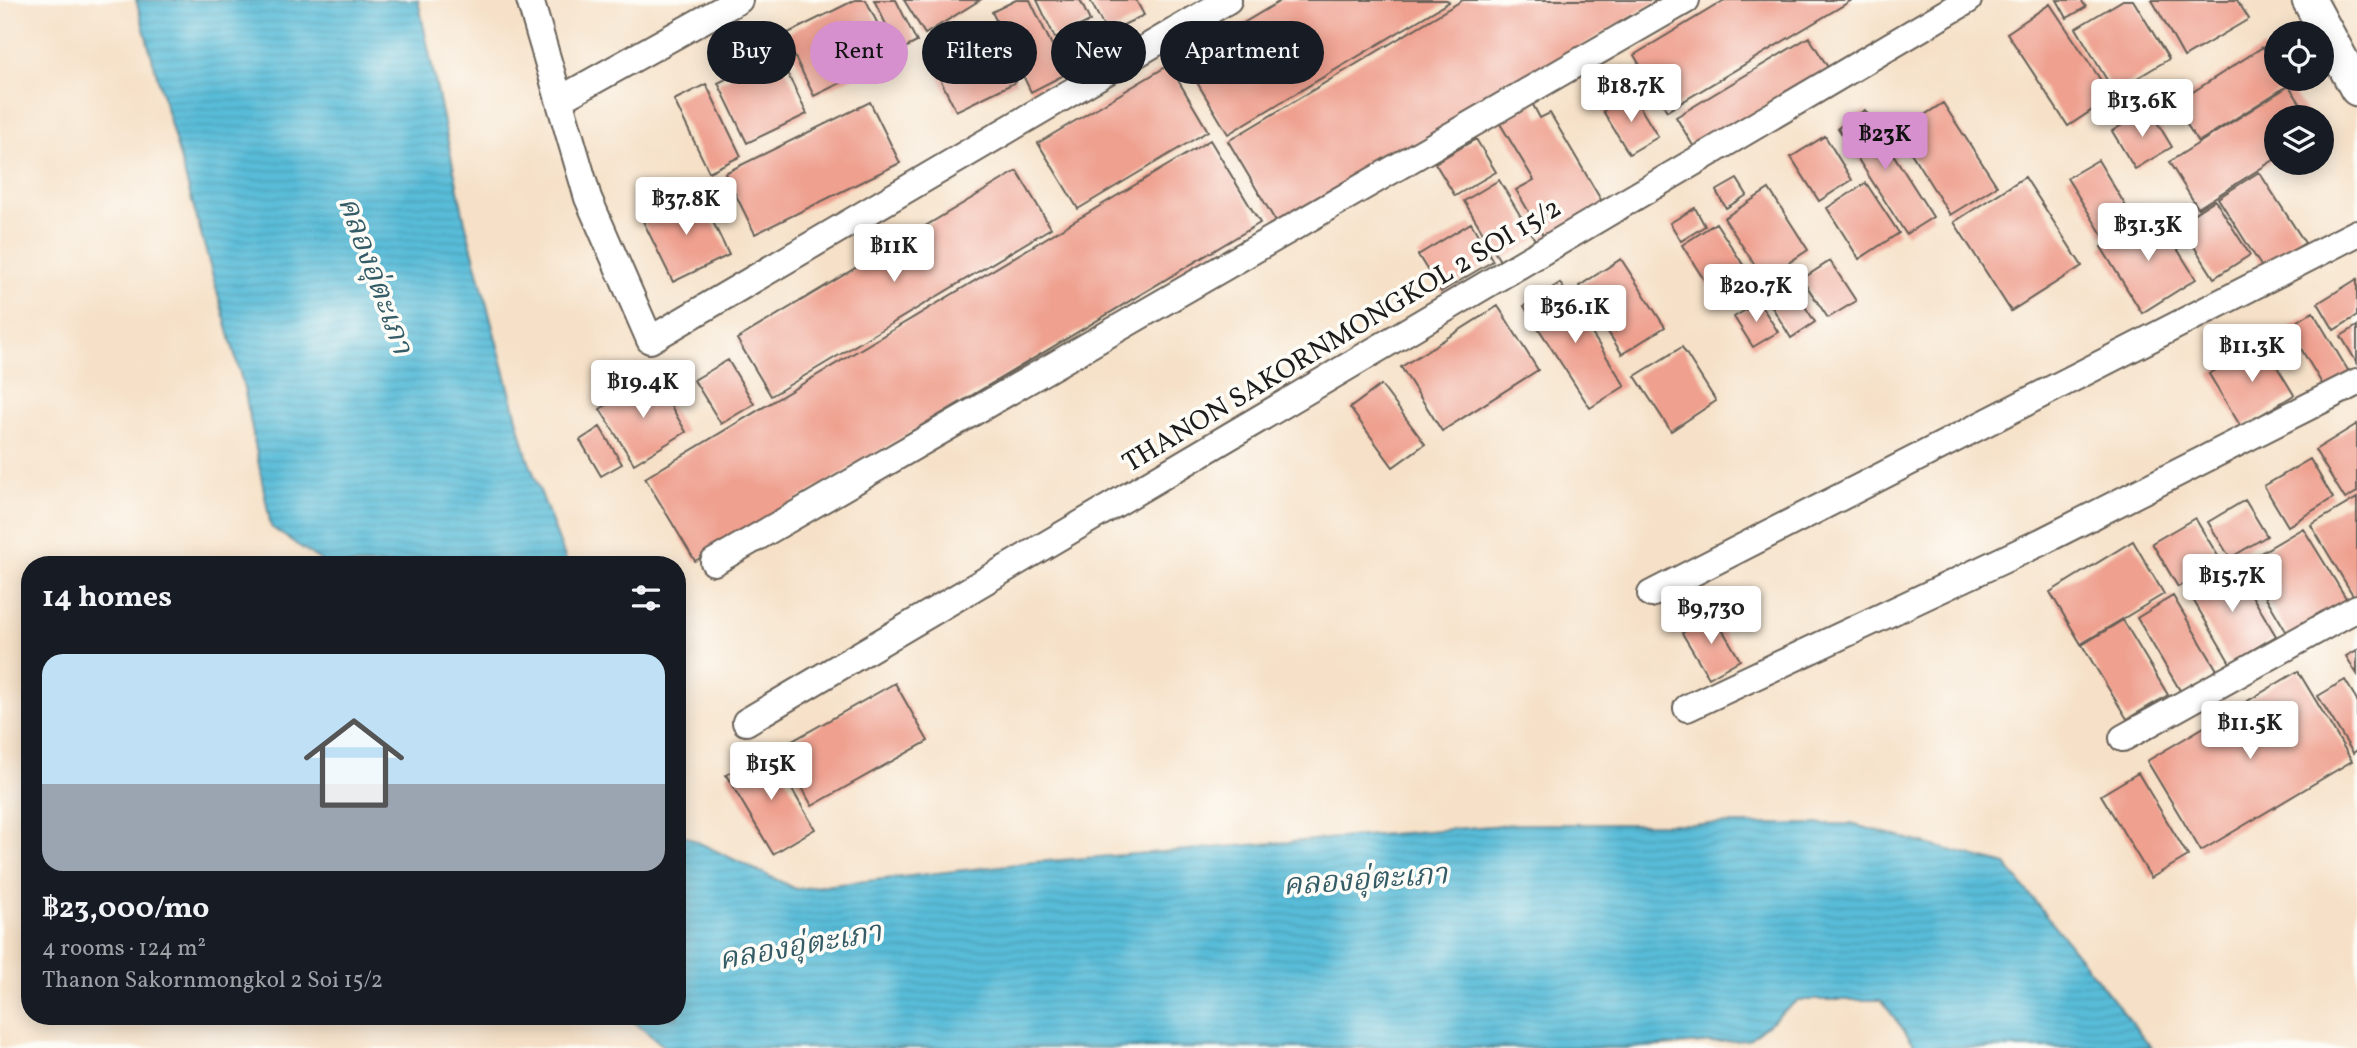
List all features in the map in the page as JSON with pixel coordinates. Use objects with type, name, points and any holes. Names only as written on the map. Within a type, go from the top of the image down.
[{"type":"street","points":[[530,0],[588,198],[650,340],[1228,0]]},
{"type":"street","points":[[559,100],[739,0]]},
{"type":"street","points":[[714,562],[1686,0]]},
{"type":"street","name":"THANON SAKORNMONGKOL 2 SOI 15/2","points":[[746,722],[1968,0]]},
{"type":"street","points":[[2309,0],[2357,89]]},
{"type":"street","points":[[1651,594],[2357,233]]},
{"type":"street","points":[[1688,708],[2041,542],[2357,382]]},
{"type":"street","points":[[2123,738],[2357,608]]},
{"type":"water","name":"คลองอุ่ตะเภา","points":[[136,0],[418,0],[465,222],[527,456],[565,556],[314,556],[271,527],[244,388]]},
{"type":"water","name":"คลองอุ่ตะเภา","points":[[1516,824],[1851,824],[2006,865],[2152,1048],[1917,1048],[1881,1000],[1798,1000],[1748,1040],[1630,1048],[666,1048],[638,1025],[686,1025],[686,836],[796,889],[1035,862]]},
{"type":"building","points":[[855,0],[866,0],[876,21],[812,21]]},
{"type":"building","points":[[874,0],[896,0],[906,21],[884,21]]},
{"type":"building","points":[[904,0],[980,0],[946,21],[922,21],[922,29]]},
{"type":"building","points":[[1016,0],[1030,0],[1051,43],[1051,82],[1031,92],[1027,84],[1037,84],[1037,21],[996,21],[992,12]]},
{"type":"building","points":[[1037,0],[1080,0],[1090,21],[1051,21],[1051,30]]},
{"type":"building","points":[[1090,0],[1136,0],[1144,15],[1132,21],[1101,21]]},
{"type":"building","points":[[1282,0],[1449,2],[1324,77],[1324,21],[1247,21]]},
{"type":"building","points":[[1463,0],[1658,0],[1279,227],[1228,141]]},
{"type":"building","points":[[1725,0],[1852,0],[1667,111],[1634,55]]},
{"type":"building","points":[[2057,0],[2081,0],[2086,7],[2067,18]]},
{"type":"building","points":[[2123,0],[2133,0],[2169,59],[2114,92],[2076,28]]},
{"type":"building","points":[[2152,0],[2237,0],[2249,19],[2184,57]]},
{"type":"building","points":[[2050,4],[2112,97],[2068,126],[2007,33]]},
{"type":"building","points":[[810,22],[810,84],[839,84],[814,96],[796,59],[796,29]]},
{"type":"building","points":[[908,24],[917,42],[908,46]]},
{"type":"building","points":[[1809,37],[1829,69],[1695,149],[1676,117]]},
{"type":"building","points":[[2263,47],[2264,91],[2279,91],[2198,142],[2174,104]]},
{"type":"building","points":[[1160,70],[1160,84],[1180,84],[1208,131],[1078,209],[1038,143],[1137,84],[1146,84],[1146,79]]},
{"type":"building","points":[[706,84],[741,156],[709,172],[674,100]]},
{"type":"building","points":[[718,84],[793,84],[807,114],[747,143]]},
{"type":"building","points":[[942,84],[1012,84],[956,111]]},
{"type":"building","points":[[1198,84],[1312,84],[1228,134]]},
{"type":"building","points":[[2281,91],[2292,91],[2301,105],[2264,105],[2264,166],[2198,208],[2169,162]]},
{"type":"building","points":[[1632,94],[1658,137],[1629,154],[1603,111]]},
{"type":"building","points":[[870,102],[900,163],[755,234],[725,173]]},
{"type":"building","points":[[1532,103],[1540,118],[1550,113],[1604,205],[1545,239],[1516,190],[1534,180],[1499,122]]},
{"type":"building","points":[[1943,103],[1997,186],[1950,215],[1898,132]]},
{"type":"building","points":[[2149,109],[2172,147],[2135,169],[2112,131]]},
{"type":"building","points":[[1865,110],[1933,217],[1906,234],[1838,128]]},
{"type":"building","points":[[1825,136],[1852,180],[1819,201],[1791,157]]},
{"type":"building","points":[[1476,139],[1496,172],[1455,196],[1435,163]]},
{"type":"building","points":[[1210,140],[1260,223],[695,561],[645,478]]},
{"type":"building","points":[[2098,160],[2133,218],[2103,236],[2067,178]]},
{"type":"building","points":[[1017,171],[1051,228],[771,396],[737,339]]},
{"type":"building","points":[[2259,172],[2305,243],[2263,269],[2218,198]]},
{"type":"building","points":[[2025,177],[2082,266],[2011,311],[1954,222]]},
{"type":"building","points":[[1737,179],[1747,195],[1726,208],[1716,191]]},
{"type":"building","points":[[1499,180],[1535,240],[1500,261],[1464,201]]},
{"type":"building","points":[[1866,183],[1899,233],[1859,259],[1827,208]]},
{"type":"building","points":[[1769,189],[1808,250],[1764,279],[1724,218]]},
{"type":"building","points":[[698,191],[729,255],[673,282],[642,219]]},
{"type":"building","points":[[2215,200],[2250,255],[2214,278],[2179,223]]},
{"type":"building","points":[[1695,208],[1705,226],[1681,241],[1670,223]]},
{"type":"building","points":[[2154,212],[2196,279],[2142,313],[2101,247]]},
{"type":"building","points":[[1471,223],[1493,261],[1441,292],[1418,255]]},
{"type":"building","points":[[1716,223],[1753,280],[1718,302],[1682,245]]},
{"type":"building","points":[[1621,259],[1665,327],[1622,354],[1579,286]]},
{"type":"building","points":[[1830,261],[1856,301],[1828,318],[1802,279]]},
{"type":"building","points":[[2357,279],[2357,316],[2334,330],[2318,303]]},
{"type":"building","points":[[1560,283],[1625,386],[1590,408],[1524,306]]},
{"type":"building","points":[[1793,288],[1815,322],[1791,338],[1769,302]]},
{"type":"building","points":[[1759,302],[1778,332],[1753,347],[1734,317]]},
{"type":"building","points":[[1498,306],[1538,370],[1442,431],[1401,367]]},
{"type":"building","points":[[2313,312],[2352,377],[2327,392],[2288,327]]},
{"type":"building","points":[[2357,326],[2357,363],[2341,336]]},
{"type":"building","points":[[2262,342],[2294,395],[2241,427],[2209,374]]},
{"type":"building","points":[[1682,347],[1716,401],[1671,431],[1635,376]]},
{"type":"building","points":[[728,360],[754,404],[721,424],[694,380]]},
{"type":"building","points":[[654,377],[686,432],[634,464],[600,409]]},
{"type":"building","points":[[1381,385],[1425,444],[1393,467],[1350,408]]},
{"type":"building","points":[[2357,424],[2357,492],[2345,499],[2315,450]]},
{"type":"building","points":[[600,427],[622,464],[601,476],[580,440]]},
{"type":"building","points":[[2310,459],[2333,498],[2288,526],[2264,486]]},
{"type":"building","points":[[2357,498],[2357,602],[2311,525]]},
{"type":"building","points":[[2245,500],[2267,536],[2230,558],[2208,522]]},
{"type":"building","points":[[2195,518],[2221,561],[2178,587],[2152,543]]},
{"type":"building","points":[[2303,528],[2349,603],[2290,638],[2245,562]]},
{"type":"building","points":[[2133,541],[2164,594],[2081,644],[2050,592]]},
{"type":"building","points":[[2233,564],[2276,636],[2230,663],[2188,591]]},
{"type":"building","points":[[2173,596],[2217,670],[2181,692],[2137,618]]},
{"type":"building","points":[[1713,614],[1740,660],[1709,678],[1682,633]]},
{"type":"building","points":[[2123,620],[2168,695],[2127,719],[2082,645]]},
{"type":"building","points":[[2357,650],[2357,674],[2346,656]]},
{"type":"building","points":[[2298,671],[2352,761],[2201,851],[2147,761]]},
{"type":"building","points":[[2345,680],[2357,700],[2357,750],[2353,753],[2318,696]]},
{"type":"building","points":[[895,683],[928,741],[812,806],[780,748]]},
{"type":"building","points":[[769,750],[815,829],[773,854],[726,775]]},
{"type":"building","points":[[2138,773],[2188,856],[2151,878],[2101,795]]}]
